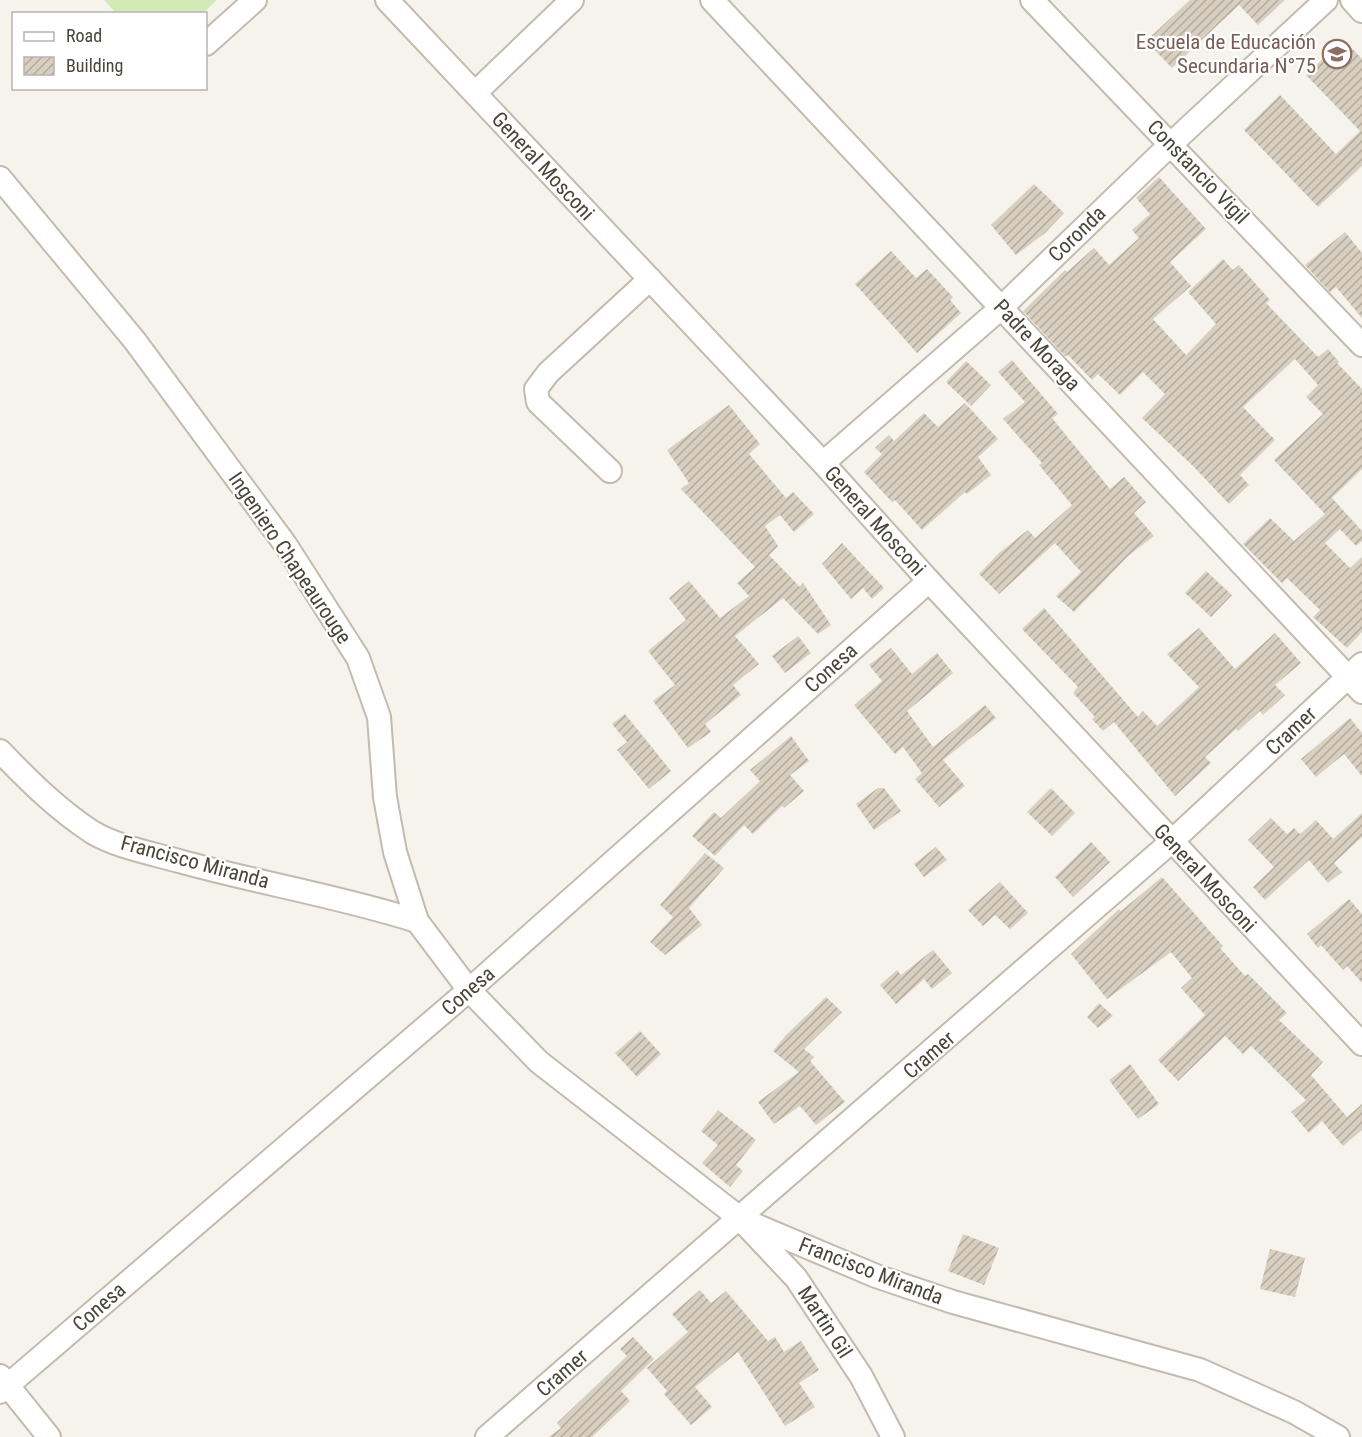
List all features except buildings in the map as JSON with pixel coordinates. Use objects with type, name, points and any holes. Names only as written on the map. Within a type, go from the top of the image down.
[{"type":"street","points":[[207,43],[255,0]]},
{"type":"street","name":"General Mosconi","points":[[387,0],[823,463],[929,582],[1362,1044]]},
{"type":"street","points":[[475,93],[572,0]]},
{"type":"street","name":"Padre Moraga","points":[[711,0],[1357,678]]},
{"type":"street","name":"Constancio Vigil","points":[[1032,0],[1362,345]]},
{"type":"street","name":"Coronda","points":[[823,463],[1002,307],[1171,144],[1326,0]]},
{"type":"street","points":[[1352,0],[1362,11]]},
{"type":"street","name":"Ingeniero Chapeaurouge","points":[[0,178],[135,341],[285,544],[358,658],[379,717],[385,796],[395,852],[417,921],[470,990]]},
{"type":"street","points":[[610,471],[538,402],[536,389],[548,373],[650,279]]},
{"type":"street","name":"Conesa","points":[[2,1384],[470,990],[929,582]]},
{"type":"street","name":"Cramer","points":[[487,1437],[741,1219],[1357,678]]},
{"type":"street","name":"Francisco Miranda","points":[[0,751],[52,803],[95,833],[140,850],[204,868],[371,906],[417,921]]},
{"type":"street","name":"Francisco Miranda","points":[[470,990],[538,1062],[741,1219],[876,1276],[953,1302],[1200,1370],[1294,1412],[1338,1437]]},
{"type":"street","name":"Martin Gil","points":[[741,1219],[796,1278],[861,1376],[893,1437]]},
{"type":"street","points":[[2,1384],[49,1437]]},
{"type":"green space","points":[[104,0],[217,0],[204,12],[115,12]]},
{"type":"place","name":"Escuela de Educación Secundaria N°75","points":[[1337,54]]}]
